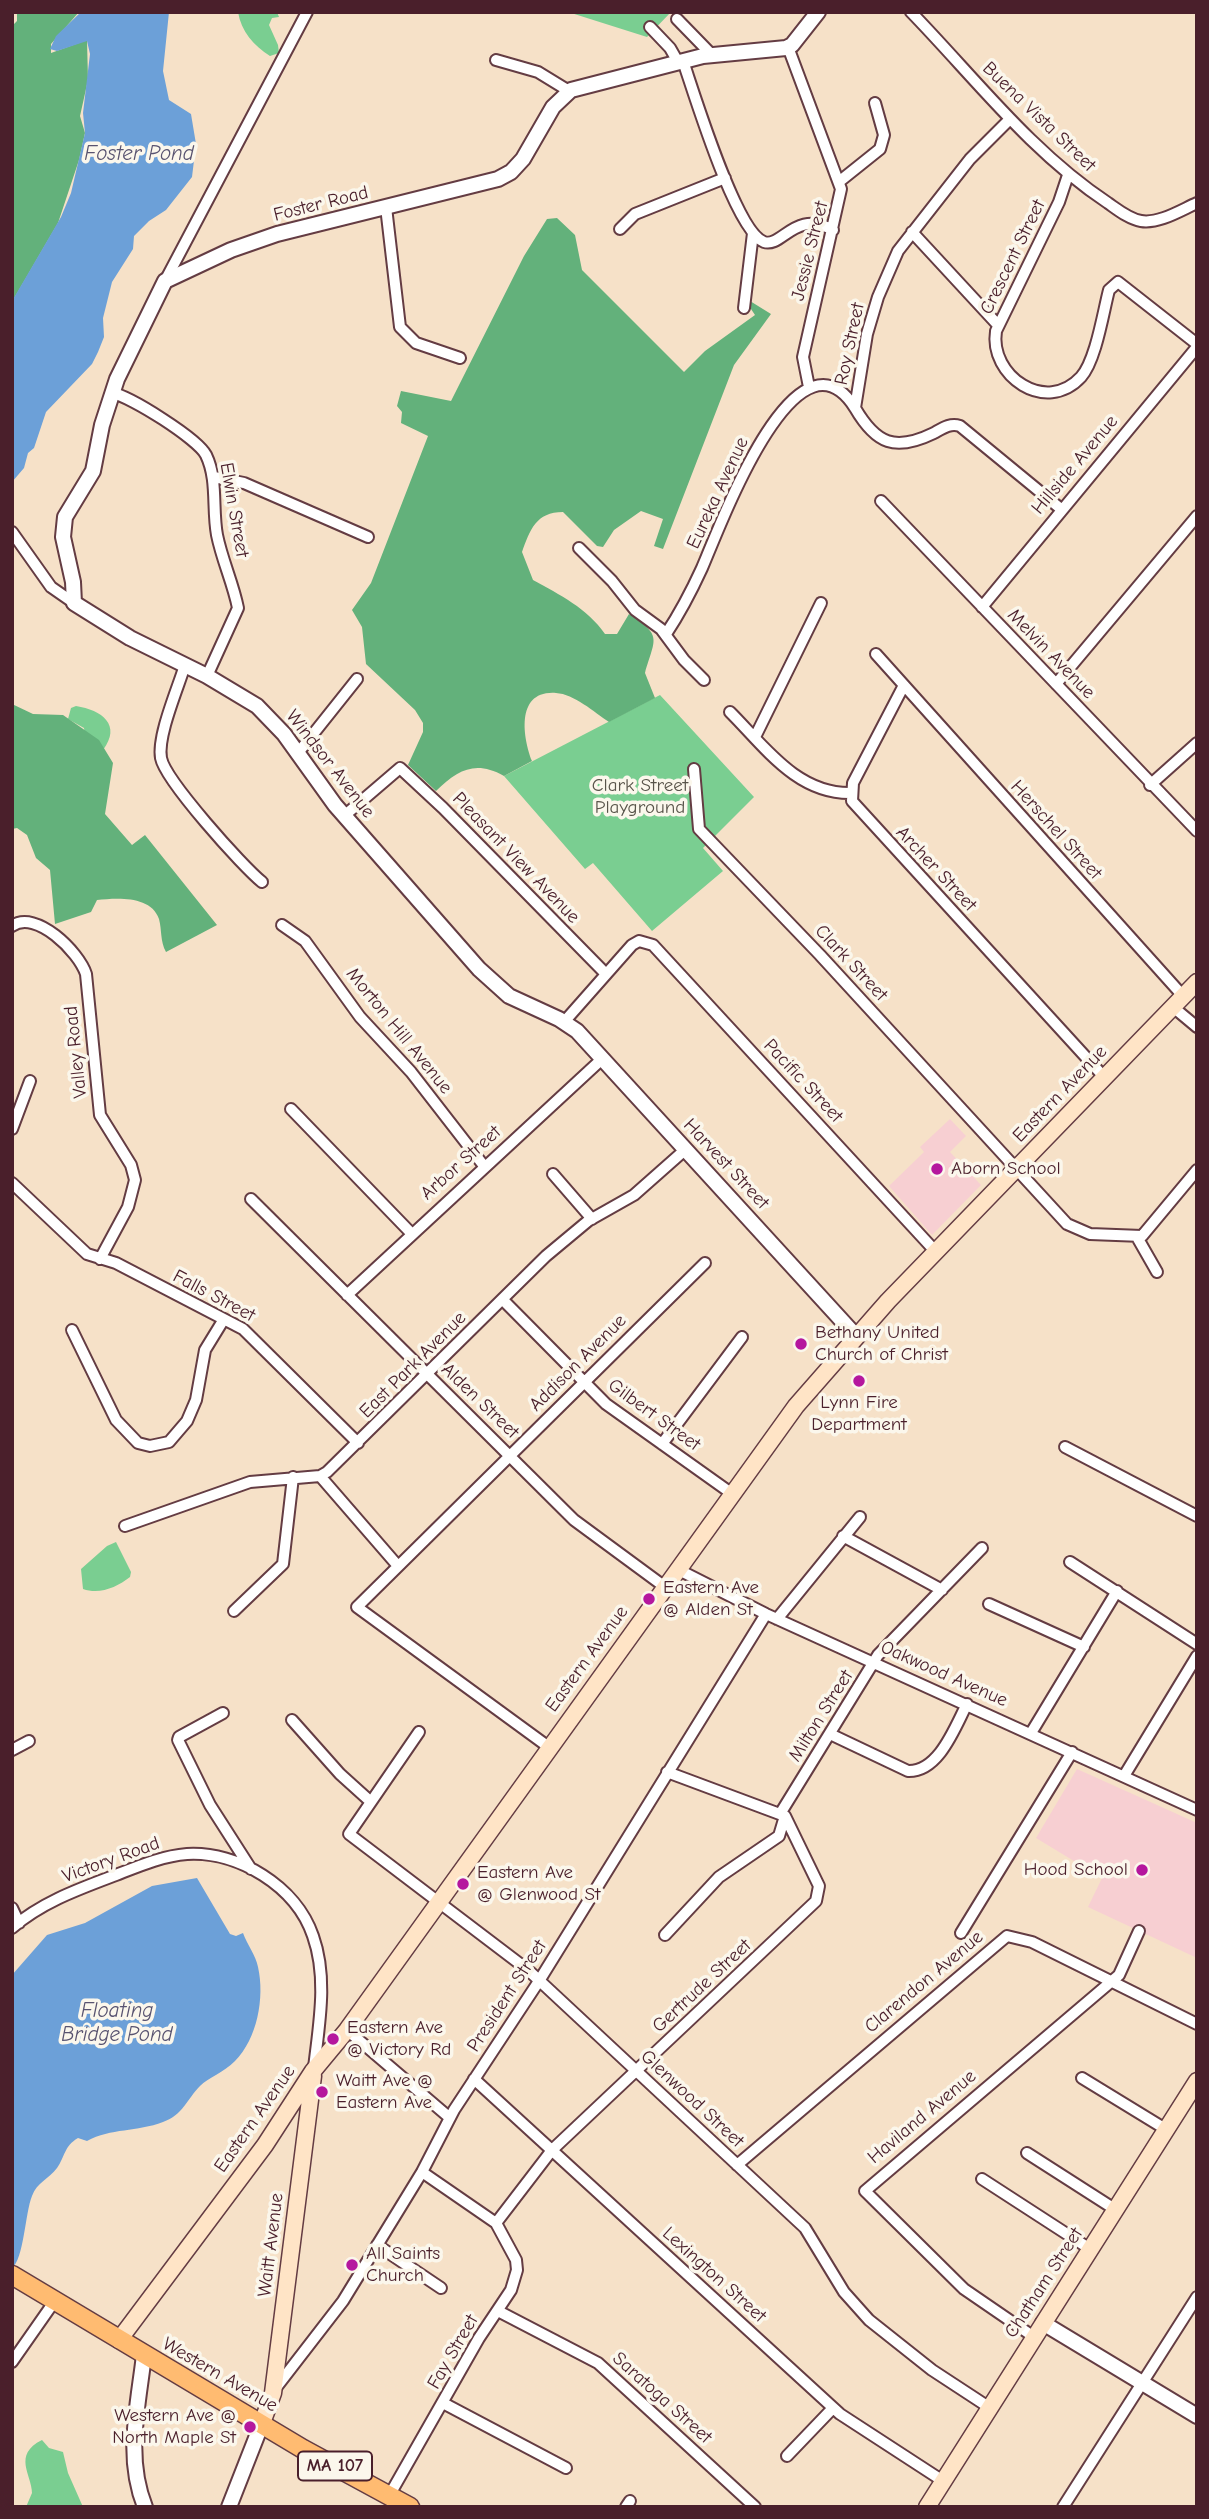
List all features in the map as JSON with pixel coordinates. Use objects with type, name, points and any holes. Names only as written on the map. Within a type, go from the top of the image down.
[{"type":"main road","name":"Eastern Avenue","points":[[119,2340],[265,2145],[313,2071],[347,2030],[796,1406],[856,1336],[1197,982]]},
{"type":"main road","name":"Waitt Avenue","points":[[262,2423],[273,2393],[313,2071]]},
{"type":"main road","name":"Chatham Street","points":[[927,2507],[1197,2081]]},
{"type":"main road","name":"Western Avenue","points":[[13,2275],[144,2355],[410,2507]]},
{"type":"street","points":[[74,603],[64,525],[68,511],[97,462],[102,425],[112,393],[165,281],[307,12]]},
{"type":"street","points":[[496,60],[538,72],[569,91],[584,85],[712,55],[788,47],[818,12]]},
{"type":"street","name":"Buena Vista Street","points":[[911,12],[1010,118],[1068,175],[1122,212],[1144,221],[1153,221],[1197,203]]},
{"type":"street","points":[[677,19],[712,55]]},
{"type":"street","points":[[650,27],[680,62],[732,199],[753,233],[765,243],[772,243],[806,223],[823,225],[833,230]]},
{"type":"street","name":"Jessie Street","points":[[788,47],[840,181],[841,197],[803,357],[809,387]]},
{"type":"street","name":"Foster Road","points":[[165,281],[231,250],[277,234],[506,176],[523,159],[553,107],[569,91]]},
{"type":"street","points":[[840,181],[880,149],[883,141],[875,103]]},
{"type":"street","name":"Roy Street","points":[[1010,118],[970,159],[898,251],[878,298],[860,369],[855,408],[871,432],[893,442],[910,442],[947,426],[960,426],[1061,509]]},
{"type":"street","name":"Crescent Street","points":[[1068,175],[1059,201],[998,325],[995,345],[1007,370],[1028,390],[1046,394],[1072,384],[1084,372],[1109,290],[1118,282],[1197,345]]},
{"type":"street","points":[[620,229],[635,214],[725,178]]},
{"type":"street","points":[[386,207],[400,327],[416,343],[460,358]]},
{"type":"street","points":[[912,232],[998,325]]},
{"type":"street","points":[[744,308],[753,233]]},
{"type":"street","name":"Hillside Avenue","points":[[982,607],[1197,345]]},
{"type":"street","points":[[809,387],[824,385],[834,389],[855,408]]},
{"type":"street","name":"Eureka Avenue","points":[[666,634],[692,589],[751,456],[790,403],[809,387]]},
{"type":"street","name":"Elwin Street","points":[[112,393],[135,400],[197,444],[205,452],[214,477],[217,532],[238,608],[207,676]]},
{"type":"street","points":[[214,477],[243,483],[368,537]]},
{"type":"street","name":"Melvin Avenue","points":[[881,501],[1150,785],[1197,830]]},
{"type":"street","points":[[1056,684],[1197,516]]},
{"type":"street","name":"Windsor Avenue","points":[[12,532],[51,587],[130,638],[207,676],[257,706],[298,753],[344,816],[500,988],[518,1001],[564,1022]]},
{"type":"street","points":[[579,548],[612,580],[635,610],[666,634],[684,660],[704,680]]},
{"type":"street","points":[[755,737],[821,603]]},
{"type":"street","name":"Herschel Street","points":[[876,654],[1178,1001],[1197,1027]]},
{"type":"street","points":[[185,665],[161,744],[165,769],[229,849],[262,882]]},
{"type":"street","points":[[298,753],[357,679]]},
{"type":"street","points":[[730,712],[792,775],[828,791],[851,793],[853,783],[904,687]]},
{"type":"street","points":[[1150,785],[1197,743]]},
{"type":"street","name":"Pleasant View Avenue","points":[[344,816],[400,768],[443,808],[606,974]]},
{"type":"street","name":"Clark Street","points":[[694,769],[699,829],[820,955],[1067,1224],[1090,1234],[1137,1237]]},
{"type":"street","name":"Archer Street","points":[[851,793],[852,801],[866,819],[1104,1078]]},
{"type":"street","name":"Valley Road","points":[[12,926],[21,921],[29,922],[71,948],[83,967],[100,1115],[131,1165],[135,1180],[128,1207],[100,1259]]},
{"type":"street","name":"Morton Hill Avenue","points":[[282,925],[305,941],[360,1017],[411,1072],[484,1166]]},
{"type":"street","name":"Pacific Street","points":[[606,974],[639,941],[653,945],[936,1252]]},
{"type":"street","points":[[564,1022],[606,974]]},
{"type":"street","name":"Harvest Street","points":[[564,1022],[686,1149],[856,1336]]},
{"type":"street","name":"Arbor Street","points":[[347,1295],[602,1059]]},
{"type":"street","points":[[12,1129],[30,1081]]},
{"type":"street","points":[[291,1110],[411,1233]]},
{"type":"street","name":"East Park Avenue","points":[[320,1476],[428,1375],[546,1256],[592,1219],[634,1195],[686,1149]]},
{"type":"street","points":[[553,1174],[592,1219]]},
{"type":"street","points":[[1157,1272],[1137,1237],[1155,1223],[1196,1174]]},
{"type":"street","name":"Falls Street","points":[[12,1183],[78,1249],[116,1263],[224,1319],[259,1341],[358,1443]]},
{"type":"street","name":"Alden Street","points":[[251,1199],[583,1528],[665,1587]]},
{"type":"street","name":"Addison Avenue","points":[[550,1748],[356,1607],[705,1263]]},
{"type":"street","name":"Gilbert Street","points":[[503,1300],[583,1382],[617,1412],[731,1493]]},
{"type":"street","points":[[72,1330],[117,1420],[138,1443],[150,1446],[169,1442],[187,1421],[196,1400],[205,1350],[224,1319]]},
{"type":"street","points":[[662,1444],[742,1337]]},
{"type":"street","points":[[1065,1447],[1197,1516]]},
{"type":"street","points":[[125,1526],[250,1482],[320,1476],[398,1566]]},
{"type":"street","points":[[234,1611],[283,1564],[293,1477]]},
{"type":"street","points":[[777,1619],[860,1517]]},
{"type":"street","points":[[844,1536],[942,1590]]},
{"type":"street","name":"Milton Street","points":[[665,1935],[719,1877],[779,1836],[783,1815],[874,1661],[982,1548]]},
{"type":"street","points":[[1070,1562],[1197,1644]]},
{"type":"street","name":"Oakwood Avenue","points":[[677,1569],[766,1614],[1197,1810]]},
{"type":"street","points":[[1031,1733],[1117,1591]]},
{"type":"street","points":[[989,1604],[1084,1647]]},
{"type":"street","name":"President Street","points":[[273,2393],[343,2301],[422,2172],[474,2078],[539,1981],[766,1614]]},
{"type":"street","points":[[1124,1776],[1197,1656]]},
{"type":"street","points":[[830,1734],[908,1771],[927,1766],[947,1742],[967,1704]]},
{"type":"street","points":[[223,1713],[178,1740],[210,1805],[251,1869]]},
{"type":"street","points":[[292,1720],[340,1774],[371,1802],[419,1732]]},
{"type":"street","points":[[12,1750],[29,1741]]},
{"type":"street","points":[[961,1933],[1072,1752]]},
{"type":"street","points":[[667,1773],[783,1815]]},
{"type":"street","name":"Glenwood Street","points":[[371,1802],[349,1833],[539,1981],[805,2228],[844,2292],[869,2320],[932,2370],[990,2407]]},
{"type":"street","name":"Gertrude Street","points":[[496,2223],[552,2150],[810,1908],[820,1891],[816,1876],[783,1815]]},
{"type":"street","name":"Victory Road","points":[[15,1926],[68,1894],[164,1858],[206,1854],[225,1858],[251,1869],[284,1892],[307,1922],[313,1936],[321,1992],[313,2071]]},
{"type":"street","points":[[12,1908],[15,1926]]},
{"type":"street","points":[[1111,1981],[1119,1975],[1139,1931]]},
{"type":"street","name":"Clarendon Avenue","points":[[737,2165],[1007,1936],[1019,1937],[1197,2024]]},
{"type":"street","name":"Haviland Avenue","points":[[1034,2337],[964,2289],[865,2190],[1111,1981]]},
{"type":"street","points":[[347,2030],[450,2118]]},
{"type":"street","name":"Lexington Street","points":[[474,2078],[833,2408],[856,2427],[943,2481]]},
{"type":"street","points":[[1082,2078],[1167,2130]]},
{"type":"street","points":[[1027,2153],[1116,2210]]},
{"type":"street","points":[[422,2172],[496,2223]]},
{"type":"street","points":[[982,2179],[1090,2249]]},
{"type":"street","name":"Fay Street","points":[[389,2496],[479,2338],[511,2290],[517,2270],[511,2248],[496,2223]]},
{"type":"street","points":[[377,2245],[441,2288]]},
{"type":"street","points":[[1063,2507],[1197,2297]]},
{"type":"street","points":[[12,2362],[54,2301]]},
{"type":"street","name":"Saratoga Street","points":[[498,2311],[598,2363],[755,2507]]},
{"type":"street","points":[[1043,2323],[1197,2416]]},
{"type":"street","points":[[144,2355],[133,2458],[136,2485],[145,2507]]},
{"type":"street","points":[[443,2403],[566,2468]]},
{"type":"street","points":[[787,2456],[833,2408]]},
{"type":"street","points":[[229,2507],[262,2423]]},
{"type":"shaded area","name":"Aborn School","points":[[950,1119],[966,1136],[950,1152],[981,1185],[932,1235],[889,1186],[924,1152],[920,1147]]},
{"type":"shaded area","name":"Hood School","points":[[1077,1769],[1197,1823],[1197,1958],[1088,1907],[1102,1878],[1036,1838]]},
{"type":"green space","points":[[17,12],[79,12],[51,44],[51,53],[87,40],[88,80],[80,116],[85,133],[58,223],[12,302],[12,26],[17,21]]},
{"type":"green space","points":[[238,12],[277,12],[279,17],[272,18],[269,25],[279,53],[270,56],[254,43],[245,32]]},
{"type":"green space","points":[[568,12],[671,12],[647,37]]},
{"type":"green space","points":[[557,218],[575,235],[582,270],[684,372],[705,351],[755,315],[749,306],[750,301],[771,314],[734,365],[663,549],[654,546],[663,519],[641,511],[614,530],[603,547],[597,546],[563,512],[540,519],[531,530],[522,552],[533,580],[581,609],[605,634],[617,634],[629,614],[652,633],[653,645],[645,673],[655,698],[609,722],[584,704],[563,694],[543,694],[534,699],[525,717],[526,740],[532,761],[504,776],[484,769],[467,770],[436,791],[408,765],[423,732],[423,723],[415,710],[366,664],[362,627],[352,610],[371,583],[428,436],[401,423],[402,412],[397,406],[401,391],[451,401],[524,256],[547,219]]},
{"type":"green space","name":"Clark Street Playground","points":[[660,695],[754,797],[703,848],[723,871],[652,931],[593,863],[585,869],[504,776]]},
{"type":"green space","points":[[12,704],[33,714],[63,715],[99,740],[113,763],[105,814],[132,845],[145,835],[217,925],[166,952],[155,911],[141,902],[123,899],[97,900],[91,912],[55,924],[50,870],[36,858],[27,835],[17,828],[12,829]]},
{"type":"green space","points":[[76,706],[101,715],[110,726],[108,741],[103,750],[85,736],[84,728],[68,719],[71,708]]},
{"type":"green space","points":[[116,1542],[131,1572],[130,1577],[108,1589],[83,1589],[81,1569],[107,1546]]},
{"type":"green space","points":[[42,2440],[49,2448],[63,2452],[68,2473],[83,2507],[26,2507],[32,2493],[26,2459],[33,2446]]},
{"type":"water","name":"Foster Pond","points":[[81,12],[169,12],[163,71],[169,100],[191,114],[196,144],[192,177],[166,210],[149,221],[134,236],[133,249],[112,282],[103,318],[104,337],[98,352],[92,364],[46,412],[34,448],[28,453],[24,468],[12,482],[12,301],[61,217],[71,193],[85,133],[83,113],[90,54],[87,41],[57,51],[50,49],[56,36]]},
{"type":"water","name":"Floating Bridge Pond","points":[[197,1878],[230,1934],[236,1936],[243,1933],[257,1963],[260,2005],[249,2041],[235,2061],[200,2086],[170,2119],[105,2134],[87,2141],[78,2138],[73,2141],[57,2168],[34,2191],[22,2246],[12,2268],[12,1975],[47,1935],[85,1923],[152,1886]]},
{"type":"place","name":"Aborn School","points":[[937,1169]]},
{"type":"place","name":"Bethany United Church of Christ","points":[[801,1344]]},
{"type":"place","name":"Lynn Fire Department","points":[[859,1381]]},
{"type":"place","name":"Eastern Ave @ Alden St","points":[[649,1599]]},
{"type":"place","name":"Hood School","points":[[1142,1870]]},
{"type":"place","name":"Eastern Ave @ Glenwood St","points":[[463,1884]]},
{"type":"place","name":"Eastern Ave @ Victory Rd","points":[[333,2039]]},
{"type":"place","name":"Waitt Ave @ Eastern Ave","points":[[322,2092]]},
{"type":"place","name":"All Saints Church","points":[[352,2265]]},
{"type":"place","name":"Western Ave @ North Maple St","points":[[250,2427]]}]
